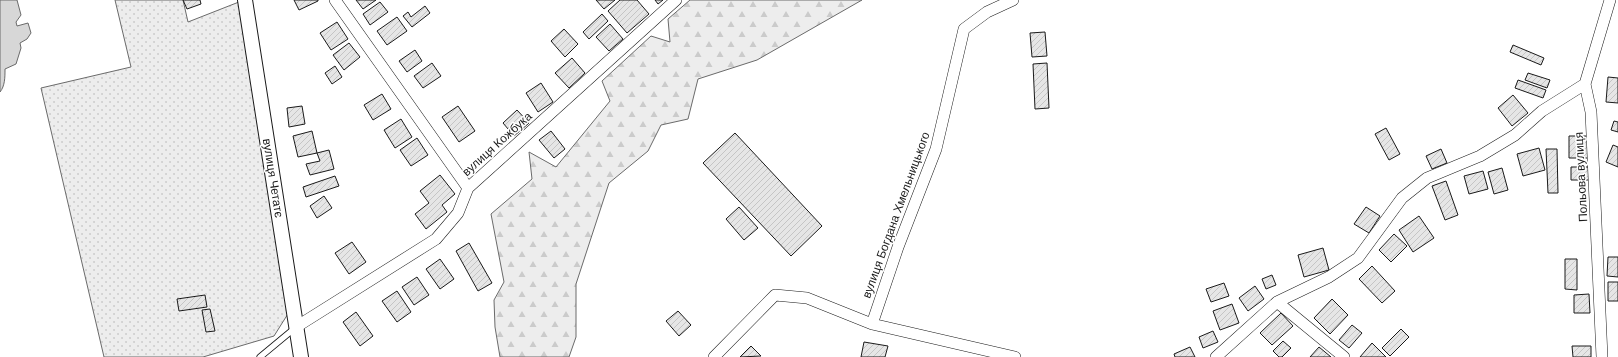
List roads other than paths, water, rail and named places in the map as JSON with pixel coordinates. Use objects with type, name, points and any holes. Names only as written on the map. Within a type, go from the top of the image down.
[{"type":"street","name":"вулиця Четатє","points":[[245,0],[301,357]]},
{"type":"street","points":[[335,0],[468,188]]},
{"type":"street","name":"вулиця Кожбука","points":[[296,327],[436,239],[458,214],[468,188],[676,0]]},
{"type":"street","name":"вулиця Богдана Хмельницького","points":[[872,324],[898,247],[936,149],[964,29],[987,12],[1013,0]]},
{"type":"street","name":"Польова вулиця","points":[[1602,357],[1591,112],[1586,84],[1610,0]]},
{"type":"street","points":[[1216,357],[1277,302],[1330,278],[1358,258],[1402,198],[1427,178],[1480,156],[1515,136],[1542,111],[1586,84]]},
{"type":"street","points":[[714,357],[775,295],[807,298],[872,324],[1015,357]]},
{"type":"street","points":[[1277,302],[1344,357]]},
{"type":"lane","points":[[260,357],[296,327]]}]
